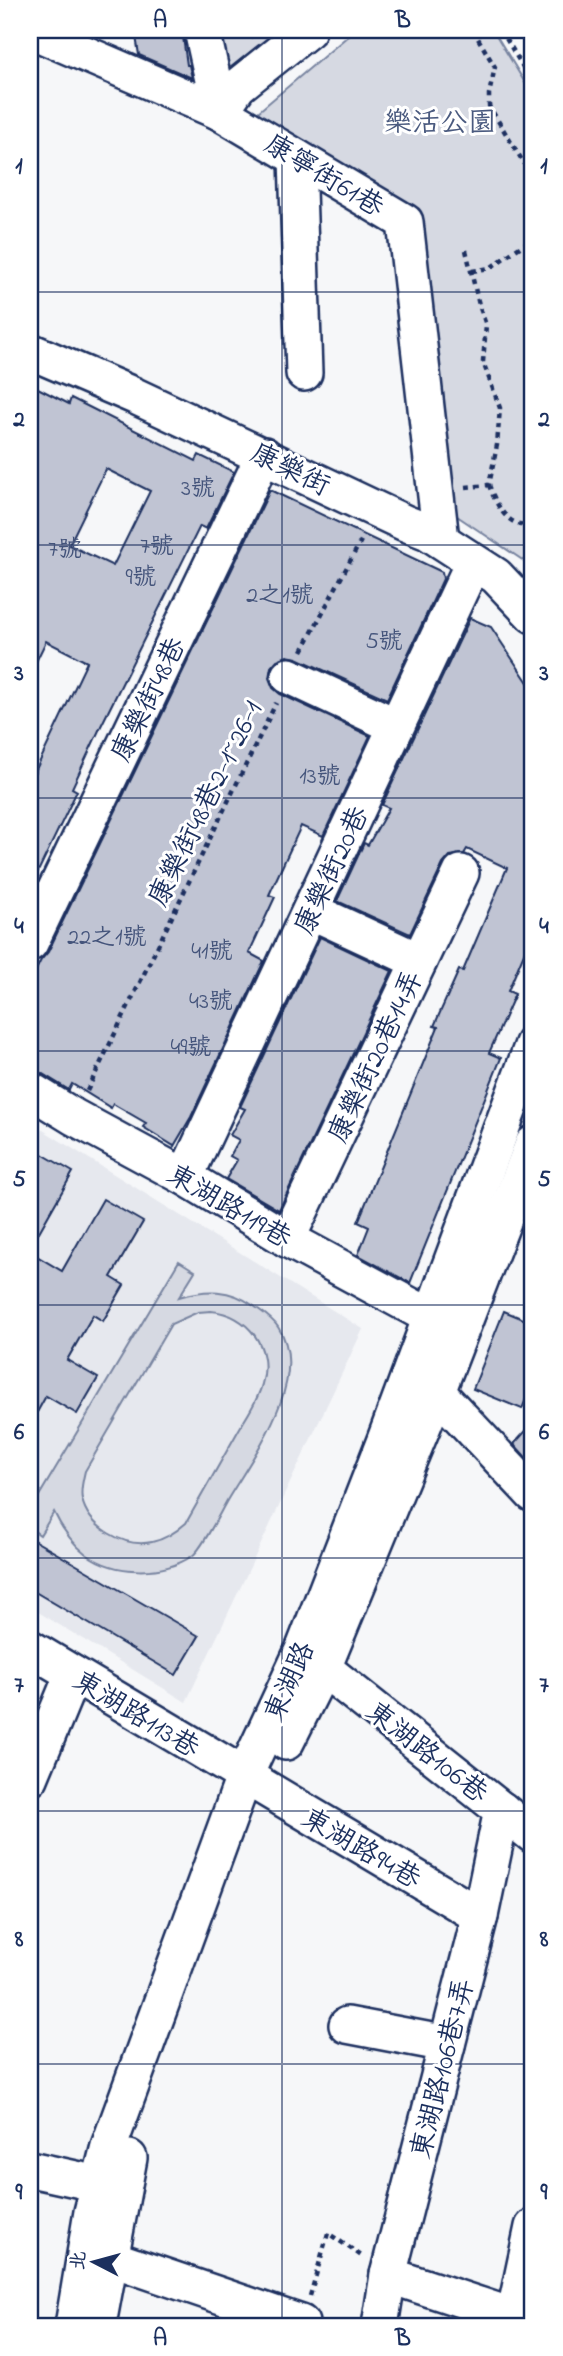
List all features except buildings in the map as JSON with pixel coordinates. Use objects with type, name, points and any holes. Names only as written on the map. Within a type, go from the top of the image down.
[{"type":"street","name":"康寧街61巷","points":[[30,30],[220,112],[405,222],[441,540]]},
{"type":"street","points":[[202,30],[220,112]]},
{"type":"street","points":[[220,112],[238,86],[308,30]]},
{"type":"street","points":[[298,158],[304,373]]},
{"type":"street","name":"康樂街","points":[[30,351],[135,396],[428,532],[496,576],[533,615]]},
{"type":"street","name":"康樂街48巷","points":[[30,943],[264,455]]},
{"type":"street","name":"康樂街20巷","points":[[185,1177],[473,563]]},
{"type":"street","points":[[289,676],[396,726]]},
{"type":"street","name":"康樂街20巷14弄","points":[[287,1239],[461,873]]},
{"type":"street","points":[[311,911],[419,961]]},
{"type":"street","name":"東湖路","points":[[97,2326],[110,2258],[111,2186],[108,2146],[254,1783],[533,1044]]},
{"type":"street","name":"東湖路119巷","points":[[30,1090],[185,1177],[287,1239],[431,1317]]},
{"type":"street","name":"東湖路","points":[[254,1783],[323,1668],[437,1392],[533,1144]]},
{"type":"street","points":[[431,1317],[437,1392],[533,1494]]},
{"type":"street","name":"東湖路113巷","points":[[30,1648],[254,1783]]},
{"type":"street","name":"東湖路106巷","points":[[323,1668],[533,1835]]},
{"type":"street","points":[[30,1778],[73,1674]]},
{"type":"street","name":"東湖路94巷","points":[[254,1783],[480,1916]]},
{"type":"street","name":"東湖路106巷7弄","points":[[380,2326],[388,2275],[480,1916],[502,1810]]},
{"type":"street","points":[[347,2025],[447,2044]]},
{"type":"street","points":[[30,2169],[111,2186]]},
{"type":"street","name":"東湖路","points":[[74,2326],[92,2213],[111,2186]]},
{"type":"street","points":[[388,2275],[520,2322],[533,2227]]},
{"type":"street","points":[[110,2258],[301,2323]]},
{"type":"path","points":[[240,30],[251,37],[258,36]]},
{"type":"path","points":[[473,30],[495,67],[489,106],[533,177]]},
{"type":"path","points":[[501,30],[533,84]]},
{"type":"path","points":[[472,271],[490,268],[524,244],[533,241]]},
{"type":"path","points":[[466,250],[478,304],[486,325],[483,362],[500,408],[497,445],[489,485],[495,503],[511,520],[522,525],[528,524],[533,518]]},
{"type":"path","points":[[533,390],[528,405],[533,423]]},
{"type":"path","points":[[533,469],[533,480]]},
{"type":"path","points":[[466,487],[489,485]]},
{"type":"path","name":"康樂街48巷2-1~26-1","points":[[74,1117],[289,676],[377,510]]},
{"type":"path","points":[[528,524],[533,532]]},
{"type":"path","points":[[301,2323],[328,2233],[388,2275]]},
{"type":"shaded area","points":[[30,1122],[363,1329],[186,1702],[30,1607]]},
{"type":"green space","points":[[215,30],[278,30],[225,72]]},
{"type":"green space","name":"樂活公園","points":[[355,30],[493,30],[533,96],[533,567],[454,514],[416,213],[252,117]]},
{"type":"green space","points":[[179,1261],[195,1271],[179,1297],[199,1292],[227,1293],[245,1300],[276,1324],[287,1347],[288,1369],[276,1415],[206,1538],[192,1556],[180,1563],[153,1570],[111,1566],[81,1550],[67,1534],[54,1512],[40,1535],[30,1528],[30,1511]],"holes":[[[198,1312],[224,1314],[246,1326],[255,1335],[260,1346],[264,1371],[258,1397],[186,1523],[170,1535],[152,1542],[130,1542],[119,1538],[99,1526],[86,1509],[81,1492],[85,1471],[171,1324]]]}]
